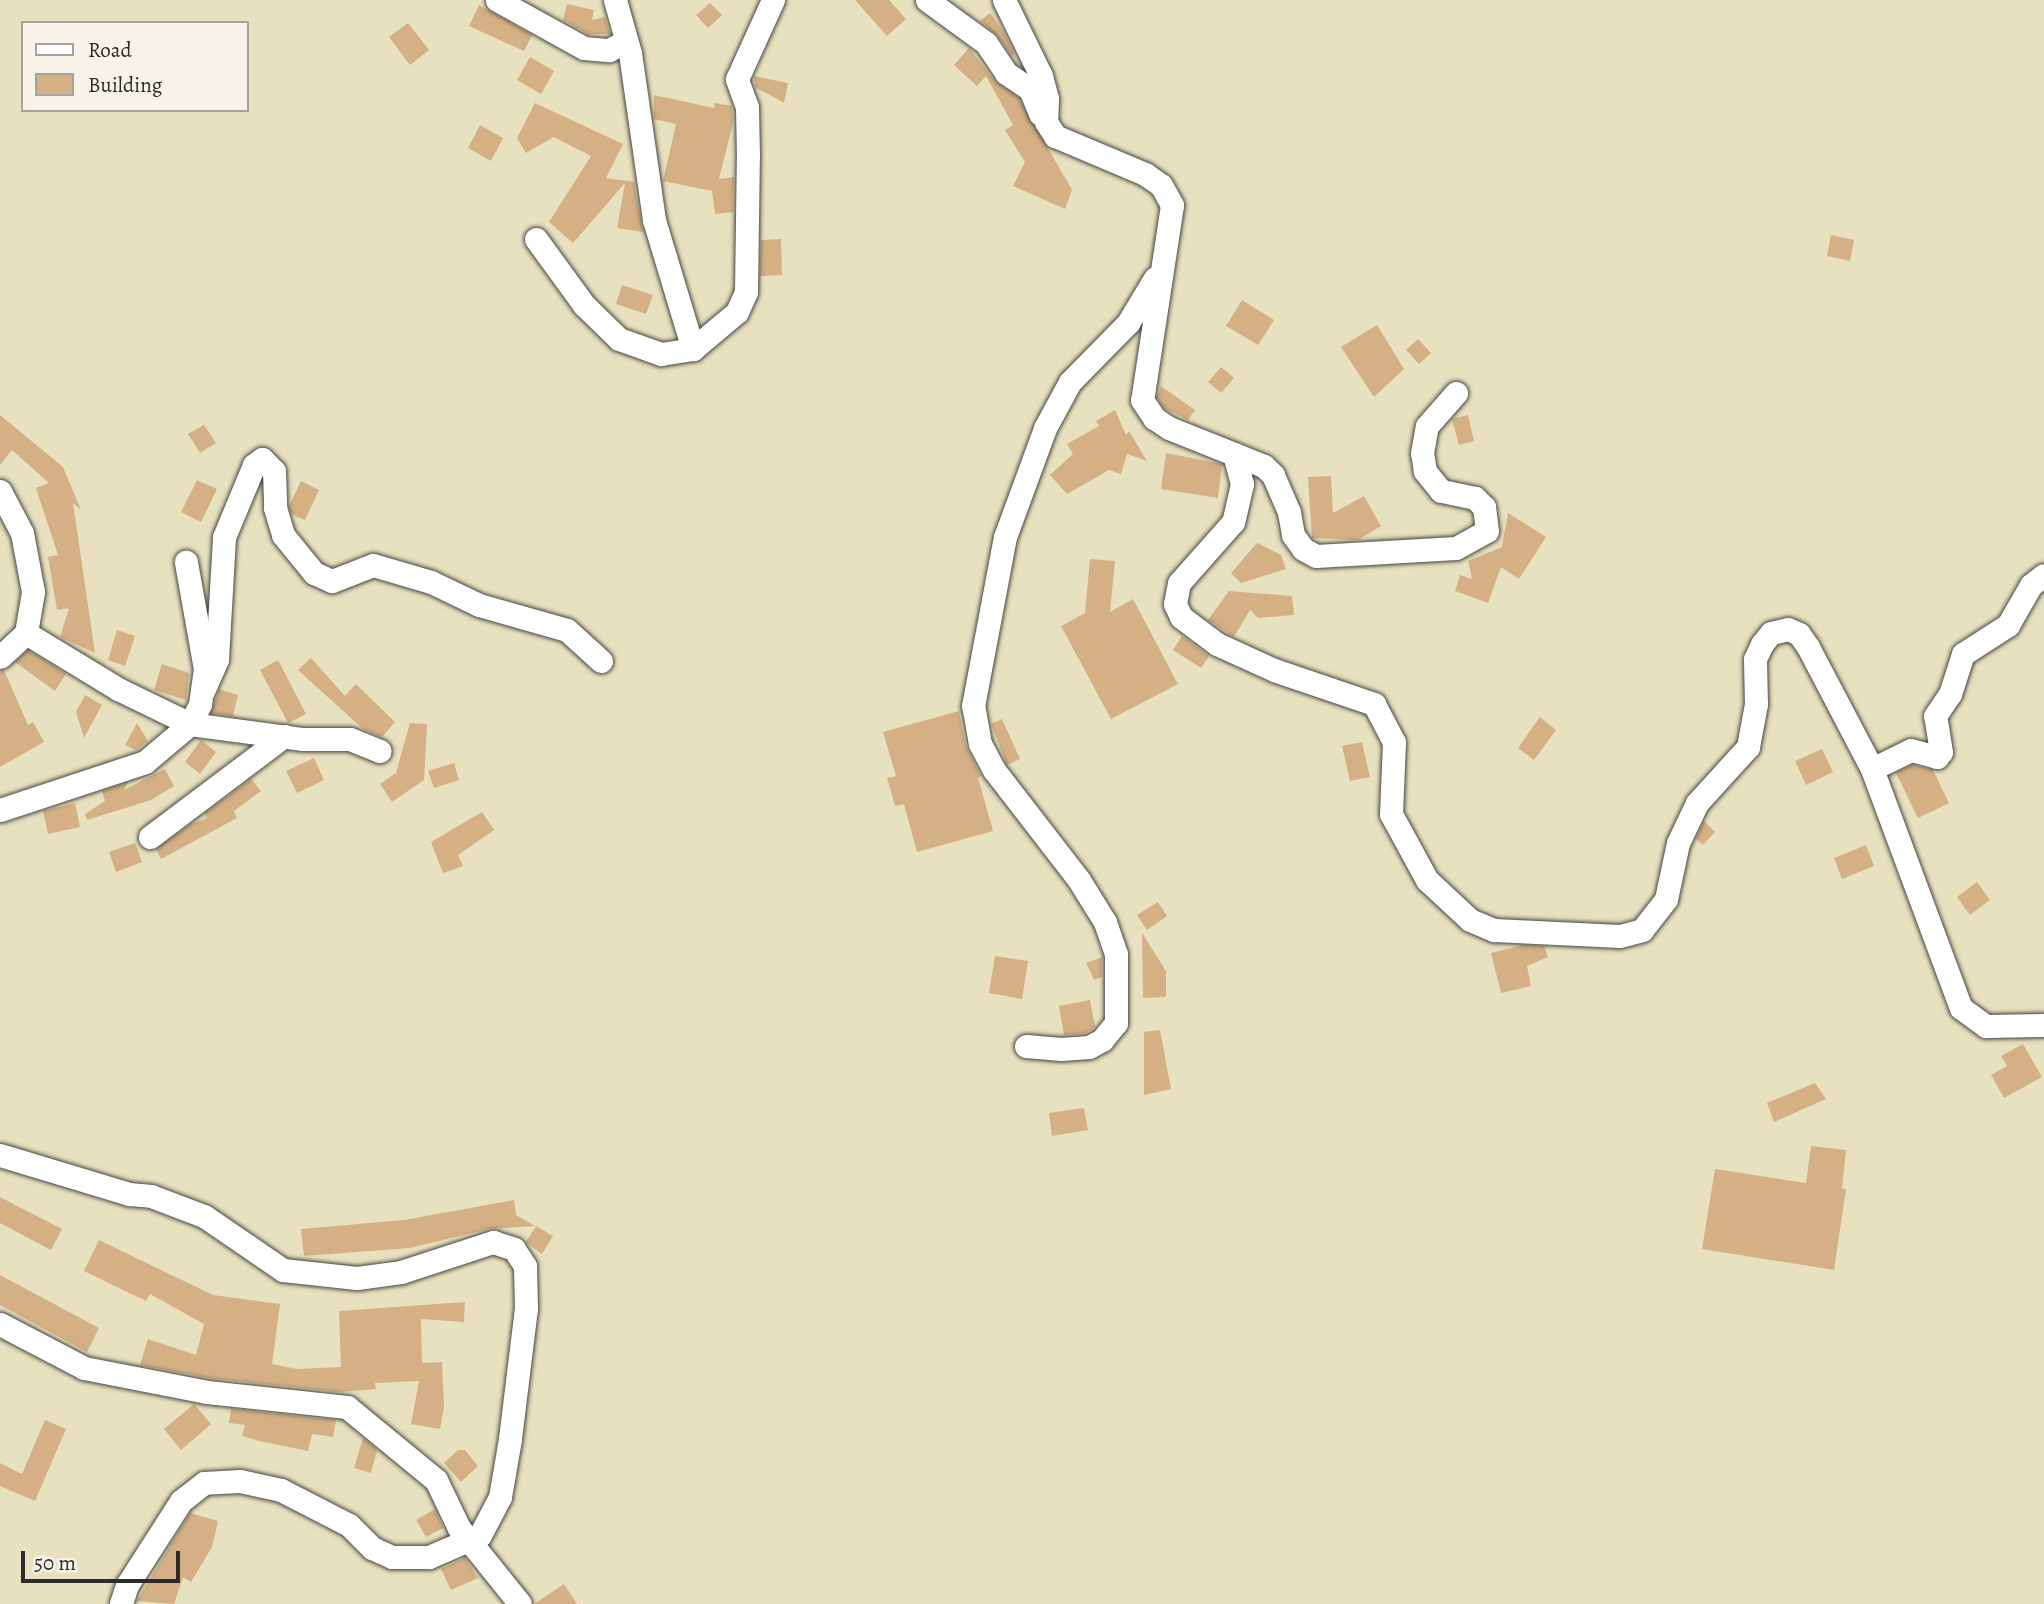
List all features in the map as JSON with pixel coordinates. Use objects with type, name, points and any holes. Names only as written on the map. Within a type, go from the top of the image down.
[{"type":"street","points":[[497,0],[584,48],[609,50],[626,41]]},
{"type":"street","points":[[615,0],[626,41],[654,220],[693,349]]},
{"type":"street","points":[[536,239],[584,305],[619,339],[660,354],[693,349],[737,312],[746,292],[747,107],[737,79],[773,0]]},
{"type":"street","points":[[927,0],[986,43],[1006,73],[1030,89],[1055,136],[1161,185],[1172,205],[1142,400],[1154,418],[1169,428],[1264,466],[1273,475],[1289,512],[1293,535],[1303,549],[1316,556],[1456,548],[1487,531],[1484,507],[1475,498],[1441,491],[1425,471],[1422,453],[1427,426],[1456,393]]},
{"type":"street","points":[[1004,0],[1041,76],[1047,97],[1046,122]]},
{"type":"street","points":[[1026,1046],[1061,1049],[1089,1047],[1102,1040],[1116,1023],[1116,954],[1105,922],[1079,880],[994,770],[980,744],[974,706],[1005,537],[1045,428],[1070,382],[1128,323],[1162,267]]},
{"type":"street","points":[[1234,454],[1240,469],[1240,504],[1233,522],[1179,583],[1175,604],[1181,617],[1217,644],[1274,670],[1374,704],[1394,743],[1391,814],[1407,850],[1427,880],[1482,927],[1620,936],[1651,923],[1666,899],[1678,843],[1697,803],[1748,747],[1756,704],[1755,659],[1762,644],[1778,629],[1788,629],[1803,641],[1872,769],[1961,1007],[1986,1026],[2044,1025]]},
{"type":"street","points":[[0,810],[145,762],[190,724],[217,659],[224,537],[254,465],[262,459],[274,471],[275,509],[283,535],[314,573],[332,580],[373,565],[431,582],[479,605],[567,630],[601,661]]},
{"type":"street","points":[[0,491],[30,557],[33,592],[26,633],[0,657]]},
{"type":"street","points":[[186,562],[203,657],[203,691]]},
{"type":"street","points":[[1872,769],[1911,750],[1937,757],[1941,752],[1935,716],[1950,694],[1964,654],[2008,625],[2031,585],[2044,575]]},
{"type":"street","points":[[26,633],[118,689],[190,724],[284,736],[350,739],[380,751]]},
{"type":"street","points":[[150,837],[284,736]]},
{"type":"street","points":[[0,1155],[129,1194],[151,1196],[204,1216],[283,1270],[357,1278],[413,1269],[493,1242],[514,1249],[525,1266],[528,1284],[510,1439],[500,1497],[485,1527],[470,1542],[429,1557],[392,1557],[372,1548],[349,1525],[281,1490],[240,1481],[211,1482],[181,1501],[127,1586],[121,1604]]},
{"type":"street","points":[[0,1324],[84,1368],[206,1392],[347,1407],[436,1480],[470,1542],[520,1604]]},
{"type":"building","points":[[855,0],[889,0],[906,19],[887,36]]},
{"type":"building","points":[[710,3],[722,15],[708,28],[696,15]]},
{"type":"building","points":[[567,4],[594,10],[592,20],[605,17],[610,34],[588,34],[563,20]]},
{"type":"building","points":[[479,5],[532,35],[524,51],[469,26]]},
{"type":"building","points":[[990,13],[1004,32],[1015,54],[1012,56],[997,35],[980,21]]},
{"type":"building","points":[[408,23],[429,50],[410,65],[389,37]]},
{"type":"building","points":[[969,48],[995,81],[1019,98],[1072,190],[1065,209],[1013,186],[1025,162],[1005,130],[1013,125],[986,76],[977,86],[954,65]]},
{"type":"building","points":[[530,57],[554,71],[541,94],[517,80]]},
{"type":"building","points":[[754,76],[788,83],[784,103],[755,87]]},
{"type":"building","points":[[654,95],[714,108],[715,103],[732,106],[733,123],[719,179],[734,177],[733,212],[715,214],[712,191],[663,181],[676,124],[654,119]]},
{"type":"building","points":[[535,103],[623,144],[606,178],[634,182],[643,232],[617,228],[625,183],[573,243],[549,222],[591,156],[554,137],[526,153],[517,138]]},
{"type":"building","points":[[480,125],[503,138],[491,161],[468,148]]},
{"type":"building","points":[[1831,235],[1854,240],[1850,261],[1827,256]]},
{"type":"building","points":[[781,239],[782,275],[760,276],[761,240]]},
{"type":"building","points":[[622,285],[653,295],[646,314],[616,304]]},
{"type":"building","points":[[1242,300],[1274,320],[1258,345],[1226,326]]},
{"type":"building","points":[[1377,325],[1404,369],[1374,397],[1341,347]]},
{"type":"building","points":[[1418,339],[1431,353],[1419,364],[1406,350]]},
{"type":"building","points":[[1221,367],[1234,378],[1221,393],[1208,382]]},
{"type":"building","points":[[1161,386],[1195,410],[1188,420],[1164,408],[1157,397]]},
{"type":"building","points":[[1115,410],[1126,435],[1129,431],[1147,461],[1127,454],[1121,474],[1109,470],[1067,494],[1050,475],[1073,454],[1067,444],[1099,426],[1096,421]]},
{"type":"building","points":[[0,415],[63,467],[81,510],[73,503],[95,653],[60,637],[69,608],[57,610],[48,557],[58,555],[36,488],[49,483],[12,450],[0,465]]},
{"type":"building","points":[[1468,415],[1474,441],[1459,445],[1452,419]]},
{"type":"building","points":[[204,425],[216,443],[200,453],[188,434]]},
{"type":"building","points":[[1166,453],[1222,464],[1218,498],[1161,489]]},
{"type":"building","points":[[1331,476],[1333,513],[1364,496],[1381,526],[1358,540],[1312,538],[1308,477]]},
{"type":"building","points":[[197,480],[217,489],[201,522],[181,512]]},
{"type":"building","points":[[301,481],[319,490],[305,520],[291,514],[289,506]]},
{"type":"building","points":[[1508,513],[1546,537],[1519,579],[1501,567],[1488,603],[1455,591],[1460,575],[1472,579],[1468,561],[1502,547]]},
{"type":"building","points":[[1257,543],[1281,555],[1286,569],[1241,583],[1231,573]]},
{"type":"building","points":[[1090,559],[1115,561],[1110,612],[1133,599],[1178,684],[1111,719],[1061,626],[1085,613]]},
{"type":"building","points":[[1229,591],[1292,596],[1294,615],[1258,618],[1250,610],[1234,637],[1208,620]]},
{"type":"building","points":[[117,630],[135,636],[125,666],[108,660]]},
{"type":"building","points":[[1182,636],[1209,656],[1201,668],[1173,650]]},
{"type":"building","points":[[28,650],[66,674],[55,691],[15,662]]},
{"type":"building","points":[[311,658],[345,696],[356,684],[395,722],[382,737],[363,729],[298,670]]},
{"type":"building","points":[[278,660],[306,714],[288,723],[260,670]]},
{"type":"building","points":[[162,664],[189,673],[186,700],[154,690]]},
{"type":"building","points":[[4,670],[28,725],[33,722],[44,742],[0,767],[0,671]]},
{"type":"building","points":[[219,689],[238,695],[233,716],[211,713]]},
{"type":"building","points":[[85,695],[102,705],[84,738],[76,712]]},
{"type":"building","points":[[959,711],[966,747],[981,776],[978,778],[993,831],[917,852],[904,804],[895,806],[887,778],[896,776],[883,732]]},
{"type":"building","points":[[1540,717],[1556,730],[1534,760],[1518,748]]},
{"type":"building","points":[[1002,719],[1020,759],[1007,765],[991,724]]},
{"type":"building","points":[[137,723],[148,741],[136,750],[125,745]]},
{"type":"building","points":[[410,723],[427,724],[424,780],[392,802],[380,784],[396,773]]},
{"type":"building","points":[[201,740],[216,752],[200,774],[185,762]]},
{"type":"building","points":[[1362,742],[1370,777],[1350,781],[1342,746]]},
{"type":"building","points":[[1822,749],[1833,772],[1806,785],[1795,761]]},
{"type":"building","points":[[314,758],[324,780],[297,793],[286,771]]},
{"type":"building","points":[[454,763],[459,780],[434,788],[428,771]]},
{"type":"building","points":[[1912,765],[1933,770],[1949,803],[1918,818],[1896,773]]},
{"type":"building","points":[[165,769],[174,786],[151,800],[87,820],[85,814],[105,801],[102,791],[128,782],[124,790]]},
{"type":"building","points":[[251,779],[261,791],[234,811],[237,818],[161,859],[156,849],[191,824],[207,818],[205,813]]},
{"type":"building","points":[[75,803],[80,827],[48,834],[43,811]]},
{"type":"building","points":[[482,812],[494,830],[458,855],[463,866],[443,873],[431,842]]},
{"type":"building","points":[[1704,821],[1715,832],[1703,845],[1696,839]]},
{"type":"building","points":[[135,843],[142,862],[116,872],[109,852]]},
{"type":"building","points":[[1866,845],[1874,866],[1842,879],[1834,858]]},
{"type":"building","points":[[1977,882],[1990,900],[1970,915],[1957,897]]},
{"type":"building","points":[[1158,902],[1167,916],[1147,930],[1137,915]]},
{"type":"building","points":[[1142,933],[1166,971],[1166,997],[1143,998]]},
{"type":"building","points":[[1523,945],[1544,946],[1548,957],[1527,966],[1531,986],[1501,993],[1491,953]]},
{"type":"building","points":[[995,956],[1028,961],[1022,999],[989,993]]},
{"type":"building","points":[[1102,957],[1102,977],[1094,980],[1086,963]]},
{"type":"building","points":[[1090,1000],[1095,1027],[1085,1033],[1064,1035],[1059,1006]]},
{"type":"building","points":[[1160,1030],[1171,1089],[1144,1095],[1144,1032]]},
{"type":"building","points":[[2023,1044],[2042,1077],[2004,1098],[1991,1075],[2007,1066],[2001,1056]]},
{"type":"building","points":[[1815,1083],[1826,1099],[1774,1122],[1767,1103]]},
{"type":"building","points":[[1084,1108],[1088,1130],[1052,1136],[1049,1113]]},
{"type":"building","points":[[1811,1146],[1846,1150],[1842,1189],[1846,1189],[1834,1270],[1702,1249],[1715,1169],[1806,1183]]},
{"type":"building","points":[[0,1197],[62,1229],[51,1250],[0,1223]]},
{"type":"building","points":[[514,1200],[516,1215],[535,1226],[489,1229],[410,1248],[304,1256],[301,1229],[404,1220]]},
{"type":"building","points":[[536,1226],[553,1236],[542,1254],[526,1242]]},
{"type":"building","points":[[99,1240],[213,1295],[280,1304],[272,1364],[297,1369],[341,1367],[339,1311],[465,1302],[464,1322],[421,1319],[422,1363],[442,1362],[444,1407],[440,1429],[411,1424],[419,1381],[375,1383],[376,1389],[339,1392],[209,1378],[140,1365],[148,1339],[196,1355],[204,1324],[150,1294],[146,1301],[84,1271]]},
{"type":"building","points":[[0,1275],[99,1328],[87,1352],[0,1305]]},
{"type":"building","points":[[194,1404],[211,1424],[181,1450],[164,1429]]},
{"type":"building","points":[[231,1409],[336,1420],[333,1437],[312,1434],[308,1451],[259,1441],[242,1436],[245,1425],[229,1423]]},
{"type":"building","points":[[45,1420],[66,1429],[35,1501],[0,1486],[0,1463],[22,1474]]},
{"type":"building","points":[[363,1438],[377,1450],[371,1473],[354,1468]]},
{"type":"building","points":[[458,1450],[465,1450],[478,1466],[461,1482],[444,1463]]},
{"type":"building","points":[[435,1509],[443,1528],[426,1537],[416,1520]]},
{"type":"building","points":[[190,1513],[218,1521],[212,1547],[191,1582],[183,1577],[174,1604],[137,1601]]},
{"type":"building","points":[[465,1558],[478,1578],[451,1590],[441,1569]]},
{"type":"building","points":[[564,1584],[577,1604],[534,1604]]}]
